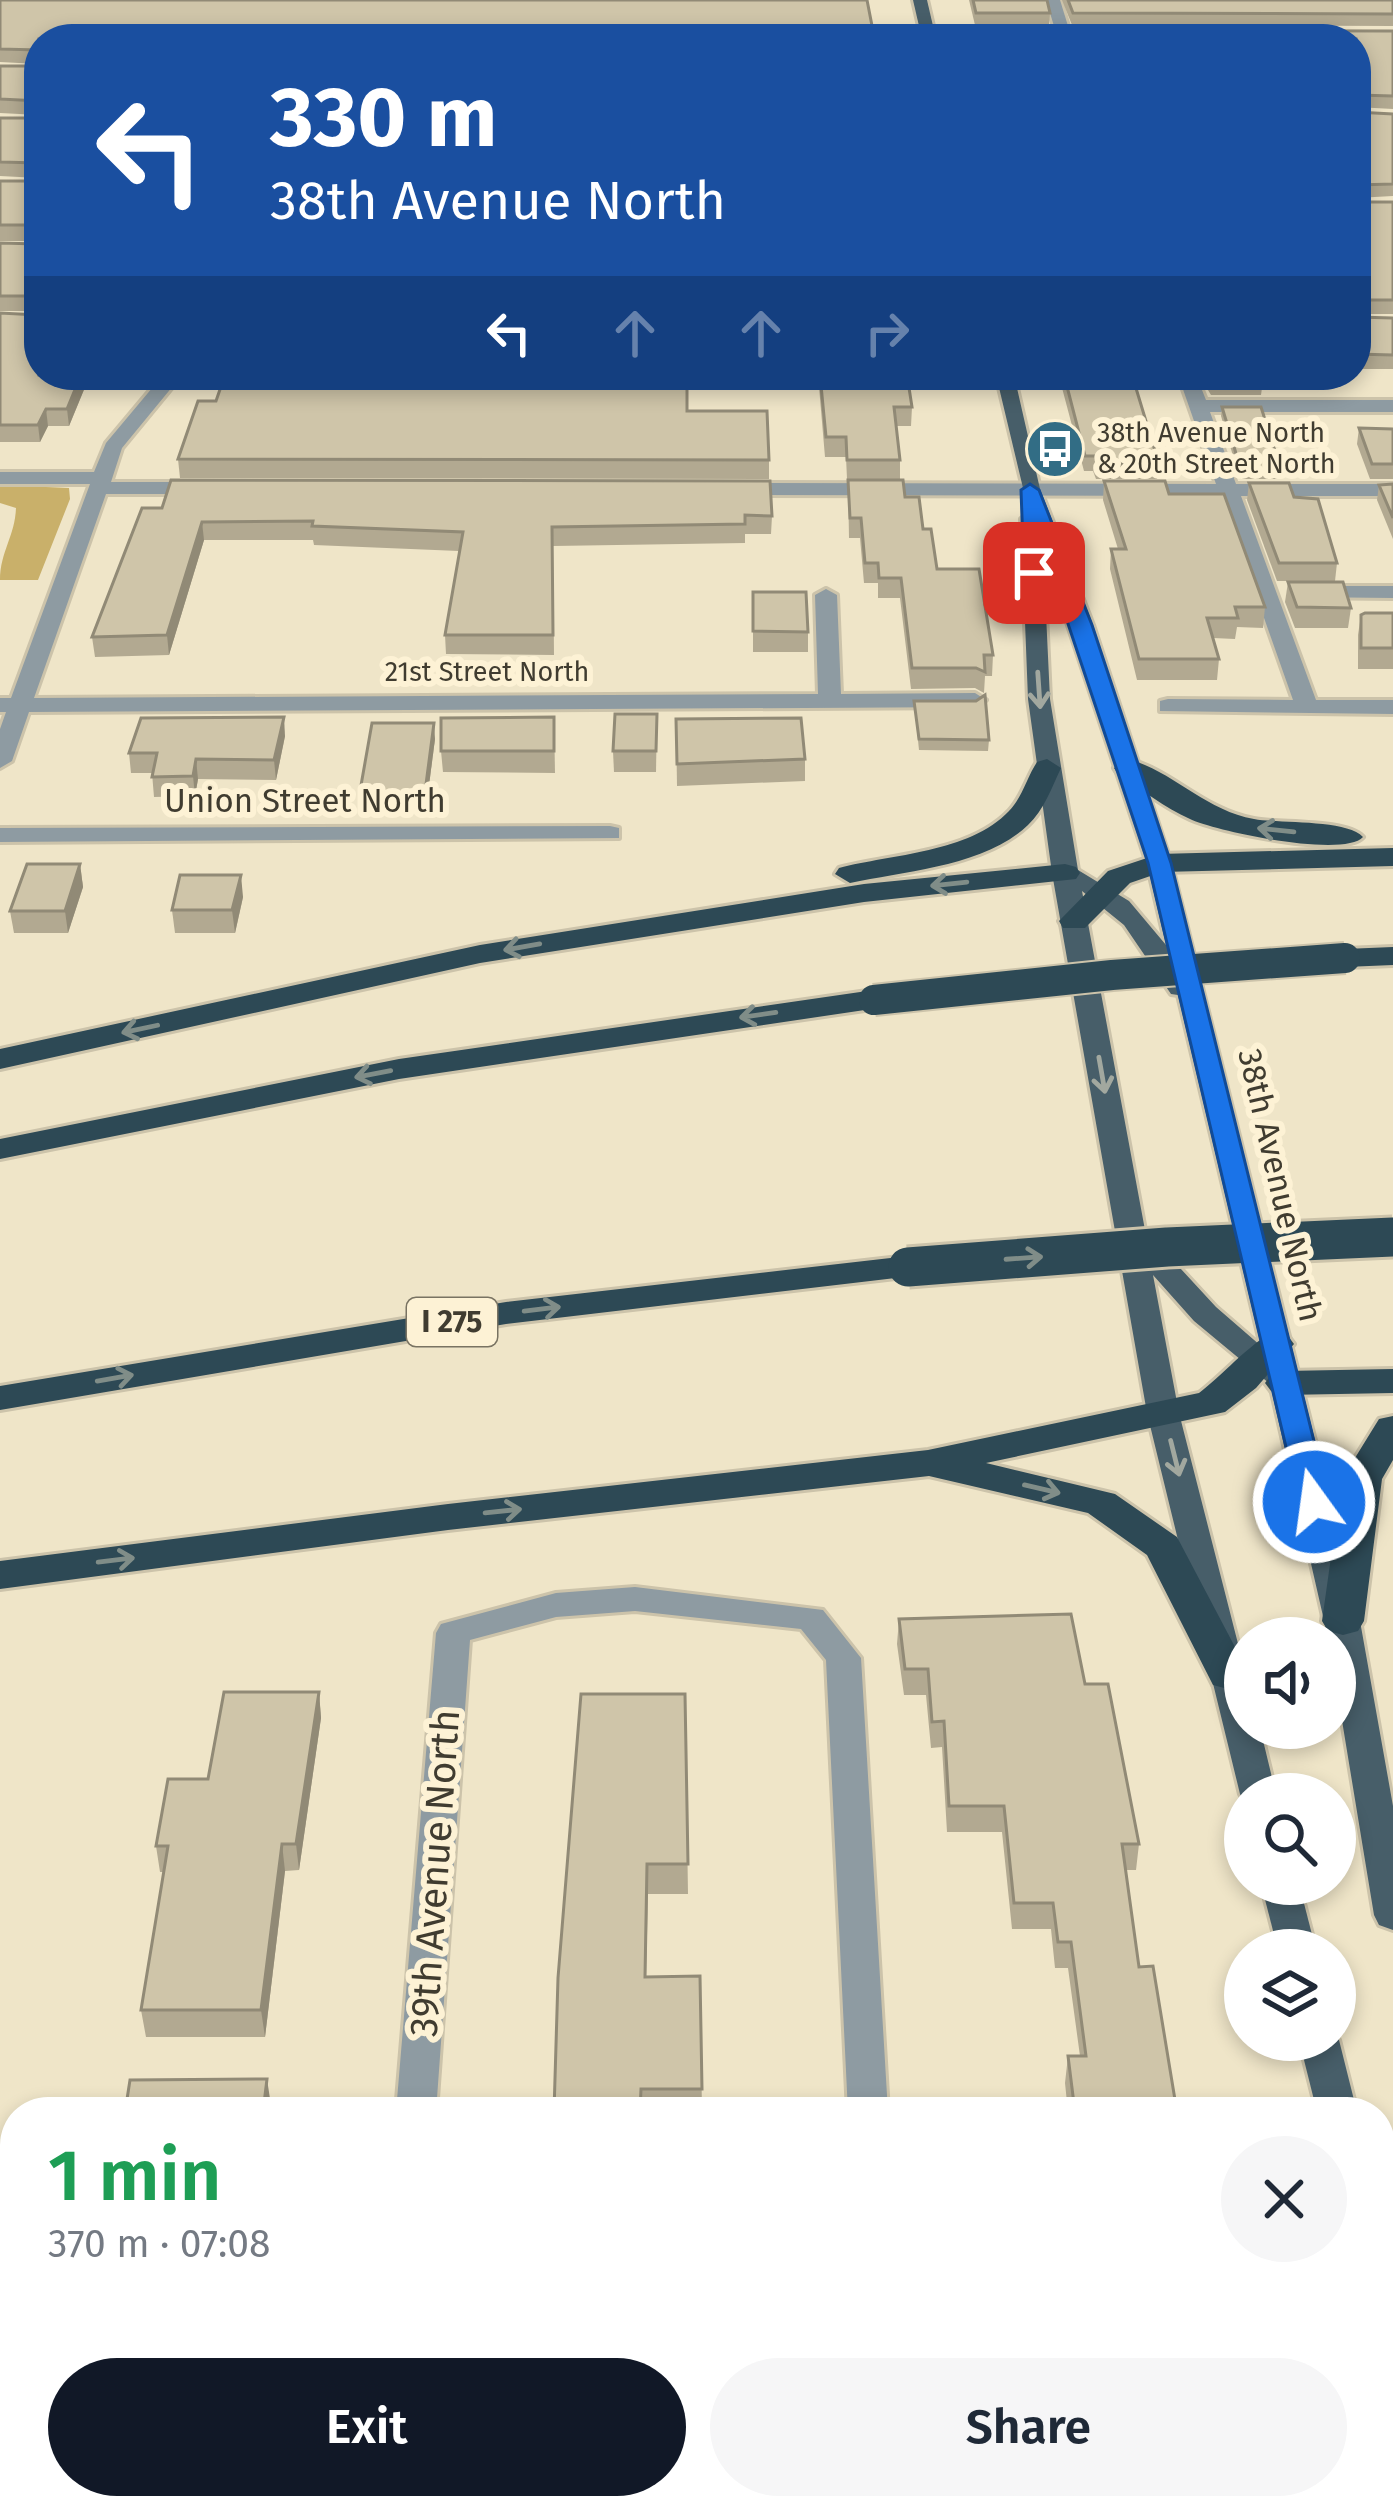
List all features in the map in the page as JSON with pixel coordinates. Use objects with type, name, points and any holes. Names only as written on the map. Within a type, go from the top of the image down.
[{"type":"highway","points":[[599,934],[929,857],[982,839],[1019,819],[1047,768]]},
{"type":"highway","points":[[1128,768],[1200,813],[1252,828],[1393,841]]},
{"type":"highway","points":[[1074,921],[1119,877],[1160,863],[1393,857]]},
{"type":"highway","points":[[0,1059],[480,954],[864,893],[1065,873]]},
{"type":"highway","points":[[0,1149],[399,1069],[874,1000],[1112,975],[1393,956]]},
{"type":"highway","name":"I 275","points":[[0,1398],[506,1313],[908,1267],[1167,1247],[1393,1237]]},
{"type":"highway","points":[[0,1575],[448,1517],[928,1463],[1211,1403],[1273,1363],[1393,1382]]},
{"type":"highway","points":[[1344,1617],[1363,1479],[1393,1428]]},
{"type":"highway","points":[[928,1463],[1100,1503],[1163,1547],[1224,1666]]},
{"type":"main road","name":"38th Avenue North","points":[[1008,390],[1030,490],[1082,625],[1160,863],[1273,1363],[1342,1617]]},
{"type":"main road","name":"38th Avenue North","points":[[1030,490],[1039,699],[1047,768],[1163,1413],[1224,1658]]},
{"type":"main road","points":[[1065,873],[1105,890],[1151,942],[1196,1014]]},
{"type":"main road","points":[[1130,1232],[1205,1313],[1273,1363]]},
{"type":"main road","name":"38th Avenue North","points":[[1356,1697],[1393,1915]]},
{"type":"main road","points":[[1324,2061],[1333,2097]]},
{"type":"street","points":[[0,760],[10,705],[113,447],[160,390]]},
{"type":"street","points":[[1192,390],[1307,707]]},
{"type":"street","points":[[1198,406],[1393,406]]},
{"type":"street","points":[[0,478],[218,488]]},
{"type":"street","points":[[719,489],[1393,490]]},
{"type":"street","points":[[1266,592],[1393,592]]},
{"type":"street","points":[[826,595],[830,700]]},
{"type":"street","name":"21st Street North","points":[[10,705],[975,700]]},
{"type":"street","points":[[1168,706],[1393,707]]},
{"type":"street","name":"Union Street North","points":[[0,835],[610,833]]},
{"type":"street","name":"39th Avenue North","points":[[417,2097],[453,1633],[556,1605],[635,1599],[812,1618],[843,1658],[867,2097]]},
{"type":"shaded area","points":[[0,485],[69,488],[70,499],[38,580],[0,580],[16,508],[0,503]]},
{"type":"building","points":[[0,0],[867,0],[872,24],[24,24],[24,50],[0,49]]},
{"type":"building","points":[[973,0],[1047,0],[1050,13],[976,13]]},
{"type":"building","points":[[1068,0],[1393,0],[1393,14],[1073,13]]},
{"type":"building","points":[[1371,31],[1393,31],[1393,96],[1371,95]]},
{"type":"building","points":[[0,66],[24,66],[24,100],[0,99]]},
{"type":"building","points":[[1371,113],[1393,114],[1393,184],[1371,185]]},
{"type":"building","points":[[0,118],[24,118],[24,163],[0,162]]},
{"type":"building","points":[[0,181],[24,181],[24,225],[0,225]]},
{"type":"building","points":[[1371,202],[1393,202],[1393,300],[1371,300]]},
{"type":"building","points":[[0,243],[24,244],[24,296],[0,296]]},
{"type":"building","points":[[0,313],[24,314],[24,390],[75,390],[67,409],[46,409],[38,425],[0,425]]},
{"type":"building","points":[[1371,317],[1393,318],[1393,355],[1371,354]]},
{"type":"building","points":[[220,390],[687,390],[687,411],[767,411],[769,460],[178,459],[198,401],[216,401]]},
{"type":"building","points":[[821,390],[909,390],[912,407],[894,407],[900,460],[847,460],[846,437],[826,437]]},
{"type":"building","points":[[1068,390],[1137,390],[1159,464],[1097,464],[1095,456],[1085,456]]},
{"type":"building","points":[[1222,407],[1261,407],[1281,470],[1241,470]]},
{"type":"building","points":[[1359,428],[1393,429],[1393,464],[1372,464]]},
{"type":"building","points":[[171,480],[770,481],[772,516],[745,515],[745,524],[552,527],[553,635],[445,635],[463,532],[312,526],[313,521],[202,522],[167,635],[92,637],[142,508],[162,508]]},
{"type":"building","points":[[848,480],[903,480],[905,497],[919,497],[923,529],[931,529],[937,569],[979,569],[993,655],[984,655],[985,672],[912,668],[901,578],[879,578],[878,563],[865,563],[861,518],[850,518]]},
{"type":"building","points":[[1104,481],[1165,481],[1169,494],[1224,494],[1265,607],[1235,607],[1238,618],[1207,618],[1219,659],[1139,659],[1111,549],[1126,549]]},
{"type":"building","points":[[1249,483],[1289,483],[1294,497],[1318,499],[1337,563],[1279,563]]},
{"type":"building","points":[[1393,484],[1393,518],[1379,485]]},
{"type":"building","points":[[1288,582],[1343,582],[1351,608],[1297,607]]},
{"type":"building","points":[[753,592],[806,592],[808,632],[753,631]]},
{"type":"building","points":[[1393,613],[1393,648],[1361,648],[1361,615]]},
{"type":"building","points":[[985,695],[989,740],[919,739],[914,701],[976,701]]},
{"type":"building","points":[[615,714],[657,714],[656,751],[613,751]]},
{"type":"building","points":[[284,717],[274,760],[196,759],[193,776],[152,777],[157,753],[129,753],[141,718]]},
{"type":"building","points":[[554,717],[554,751],[441,751],[441,718]]},
{"type":"building","points":[[801,718],[805,759],[677,764],[676,719]]},
{"type":"building","points":[[372,723],[434,723],[425,792],[360,791]]},
{"type":"building","points":[[27,864],[80,864],[65,911],[10,911]]},
{"type":"building","points":[[180,875],[241,875],[232,910],[172,910]]},
{"type":"building","points":[[1071,1614],[1085,1684],[1108,1684],[1139,1844],[1122,1844],[1139,1967],[1153,1966],[1175,2097],[1073,2097],[1068,2056],[1086,2056],[1071,1942],[1058,1942],[1053,1903],[1014,1903],[1004,1806],[949,1806],[944,1721],[932,1722],[928,1669],[905,1669],[899,1619]]},
{"type":"building","points":[[224,1692],[319,1692],[296,1844],[282,1844],[261,2010],[141,2010],[168,1846],[156,1846],[168,1779],[208,1779]]},
{"type":"building","points":[[581,1694],[685,1694],[688,1864],[647,1864],[645,1977],[700,1976],[702,2089],[641,2089],[641,2097],[554,2097],[558,1978]]},
{"type":"building","points":[[267,2079],[265,2097],[127,2097],[130,2080]]},
{"type":"place","name":"38th Avenue North & 20th Street North","points":[[1055,449]]},
{"type":"route","points":[[1034,573],[1030,490],[1082,625],[1160,863],[1314,1502]]}]
